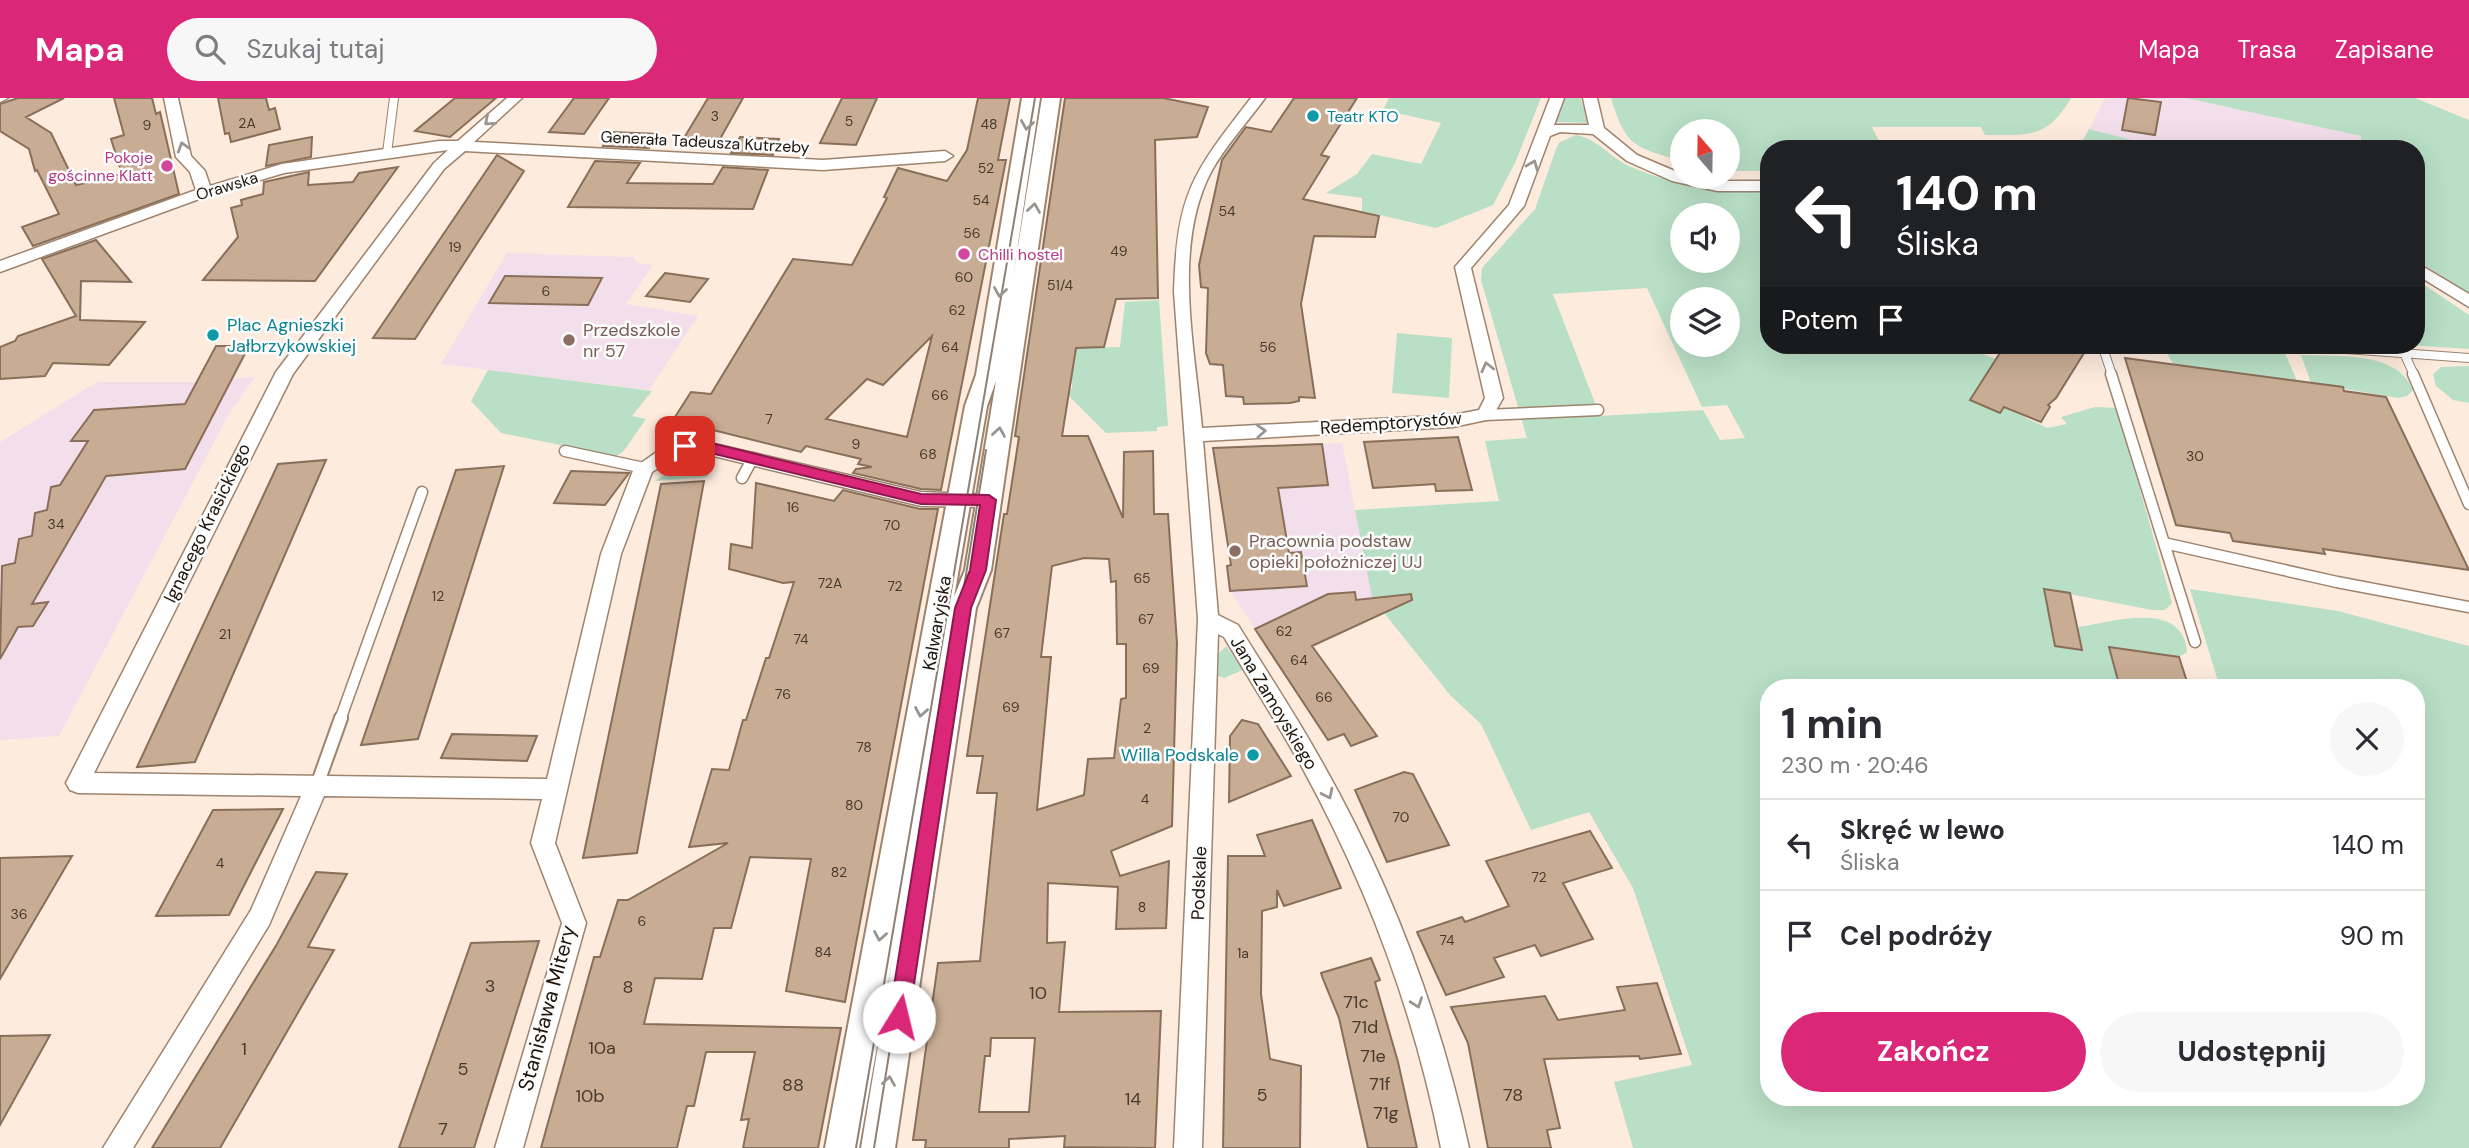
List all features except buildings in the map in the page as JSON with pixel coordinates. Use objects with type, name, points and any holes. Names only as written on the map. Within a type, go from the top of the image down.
[{"type":"street","points":[[171,98],[184,156],[197,171],[205,192]]},
{"type":"street","name":"Ignacego Krasickiego","points":[[316,788],[78,783],[285,373],[439,166],[515,98]]},
{"type":"street","name":"Kalwaryjska","points":[[878,1148],[963,608],[978,570],[974,500],[976,407],[987,375],[1031,98]]},
{"type":"street","name":"Kalwaryjska","points":[[842,1148],[974,500],[1051,98]]},
{"type":"street","points":[[1208,619],[1182,292],[1188,218],[1198,184],[1258,98]]},
{"type":"street","name":"Redemptorystów","points":[[1193,435],[1453,421],[1485,415],[1494,398],[1463,267],[1516,206],[1557,98]]},
{"type":"street","points":[[1590,98],[1598,130],[1632,158],[1672,176],[1717,186],[1760,186]]},
{"type":"street","points":[[1545,133],[1559,128],[1598,130]]},
{"type":"street","name":"Orawska","points":[[0,267],[16,257],[205,192],[282,169],[463,144]]},
{"type":"street","name":"Generała Tadeusza Kutrzeby","points":[[463,144],[528,152],[823,165],[945,156]]},
{"type":"street","points":[[2425,273],[2469,302]]},
{"type":"street","points":[[644,468],[667,453],[685,446],[702,446],[921,499],[974,500]]},
{"type":"street","name":"Stanisława Mitery","points":[[509,1148],[574,923],[543,843],[611,554],[644,468]]},
{"type":"street","name":"Podskale","points":[[1188,1148],[1208,619]]},
{"type":"street","name":"Jana Zamoyskiego","points":[[1208,619],[1231,631],[1322,782],[1370,881],[1443,1079],[1455,1148]]},
{"type":"street","points":[[117,1148],[260,918],[316,788],[554,789]]},
{"type":"lane","points":[[387,153],[394,98]]},
{"type":"lane","points":[[2105,354],[2194,642]]},
{"type":"lane","points":[[2394,354],[2469,358]]},
{"type":"lane","points":[[2405,355],[2469,505]]},
{"type":"lane","points":[[1485,415],[1598,410]]},
{"type":"lane","points":[[565,451],[644,468]]},
{"type":"lane","points":[[743,478],[753,458]]},
{"type":"lane","points":[[316,788],[422,492]]},
{"type":"lane","points":[[2164,543],[2337,582],[2469,607]]},
{"type":"shaded area","points":[[2105,98],[2186,98],[2361,136],[2361,140],[2132,140],[2089,129]]},
{"type":"shaded area","name":"Przedszkole nr 57","points":[[507,253],[633,257],[637,263],[653,265],[626,304],[698,316],[649,390],[441,364]]},
{"type":"shaded area","points":[[255,377],[230,412],[59,736],[0,740],[0,442],[97,382],[197,382]]},
{"type":"shaded area","points":[[1342,443],[1372,598],[1297,609],[1255,629],[1230,591],[1227,566],[1231,565],[1213,448]]},
{"type":"green space","points":[[1389,98],[1541,98],[1515,163],[1493,205],[1436,228],[1362,211],[1362,198],[1326,193],[1357,174],[1372,154],[1421,164],[1441,123],[1383,110]]},
{"type":"green space","points":[[1565,98],[1580,98],[1589,123],[1555,122]]},
{"type":"green space","points":[[1611,98],[2071,98],[2054,121],[2045,128],[2025,134],[1985,135],[1981,127],[1872,127],[1878,140],[1760,140],[1760,171],[1740,171],[1740,119],[1670,119],[1670,157],[1634,143],[1622,127]]},
{"type":"green space","points":[[2186,98],[2415,98],[2469,120],[2469,294],[2425,265],[2425,140],[2361,140],[2361,136]]},
{"type":"green space","points":[[2089,129],[2132,140],[2083,140]]},
{"type":"green space","points":[[1576,135],[1598,145],[1631,167],[1670,180],[1670,189],[1760,190],[1760,354],[1982,354],[1996,359],[1971,399],[2000,413],[2004,407],[2047,428],[2067,424],[2061,417],[2095,407],[2117,408],[2172,603],[2165,610],[2152,610],[2044,589],[2055,646],[2082,650],[2078,627],[2127,619],[2160,619],[2173,625],[2183,636],[2187,652],[2179,657],[2109,647],[2118,679],[1760,679],[1760,1106],[2425,1106],[2425,679],[2217,679],[2190,589],[2338,611],[2469,646],[2469,1148],[1633,1148],[1614,1082],[1692,1065],[1633,888],[1589,812],[1531,830],[1481,724],[1450,695],[1372,598],[1355,510],[1499,501],[1485,441],[1527,438],[1481,280],[1482,268],[1535,209],[1556,149],[1560,142]],"holes":[[[1670,287],[1740,287],[1740,357],[1679,357],[1702,407],[1727,405],[1745,438],[1720,440],[1703,410],[1600,416],[1553,294],[1647,288],[1670,338]]]},
{"type":"green space","points":[[2425,285],[2469,315],[2469,349],[2425,346]]},
{"type":"green space","points":[[1159,300],[1168,426],[1157,427],[1157,431],[1106,433],[1067,394],[1059,390],[1072,389],[1072,383],[1065,383],[1070,348],[1120,347],[1125,302]]},
{"type":"green space","points":[[1397,333],[1452,338],[1449,398],[1392,393]]},
{"type":"green space","points":[[2285,354],[2297,381],[2173,364],[2168,355]]},
{"type":"green space","points":[[2301,355],[2348,356],[2380,362],[2405,377],[2413,390],[2407,396],[2398,398],[2311,383]]},
{"type":"green space","points":[[2469,366],[2469,403],[2453,400],[2436,386],[2433,374],[2441,367]]},
{"type":"green space","points":[[488,370],[652,391],[632,416],[646,419],[623,452],[616,456],[501,433],[471,401]]},
{"type":"green space","points":[[695,463],[711,465],[708,477],[655,481],[670,471]]},
{"type":"green space","points":[[1226,646],[1243,670],[1224,678],[1218,676],[1219,653]]},
{"type":"tram line","points":[[856,1148],[1035,98]]},
{"type":"tram line","points":[[874,1148],[986,450]]},
{"type":"place","name":"Teatr KTO","points":[[1313,116]]},
{"type":"place","name":"Pokoje gościnne Klatt","points":[[167,166]]},
{"type":"place","name":"Chilli hostel","points":[[964,254]]},
{"type":"place","name":"Plac Agnieszki Jałbrzykowskiej","points":[[213,335]]},
{"type":"place","name":"Przedszkole nr 57","points":[[569,340]]},
{"type":"place","name":"Pracownia podstaw opieki położniczej UJ","points":[[1235,551]]},
{"type":"place","name":"Willa Podskale","points":[[1253,755]]},
{"type":"route","points":[[685,446],[702,446],[921,499],[989,500],[978,570],[963,608],[899,1017]]}]
